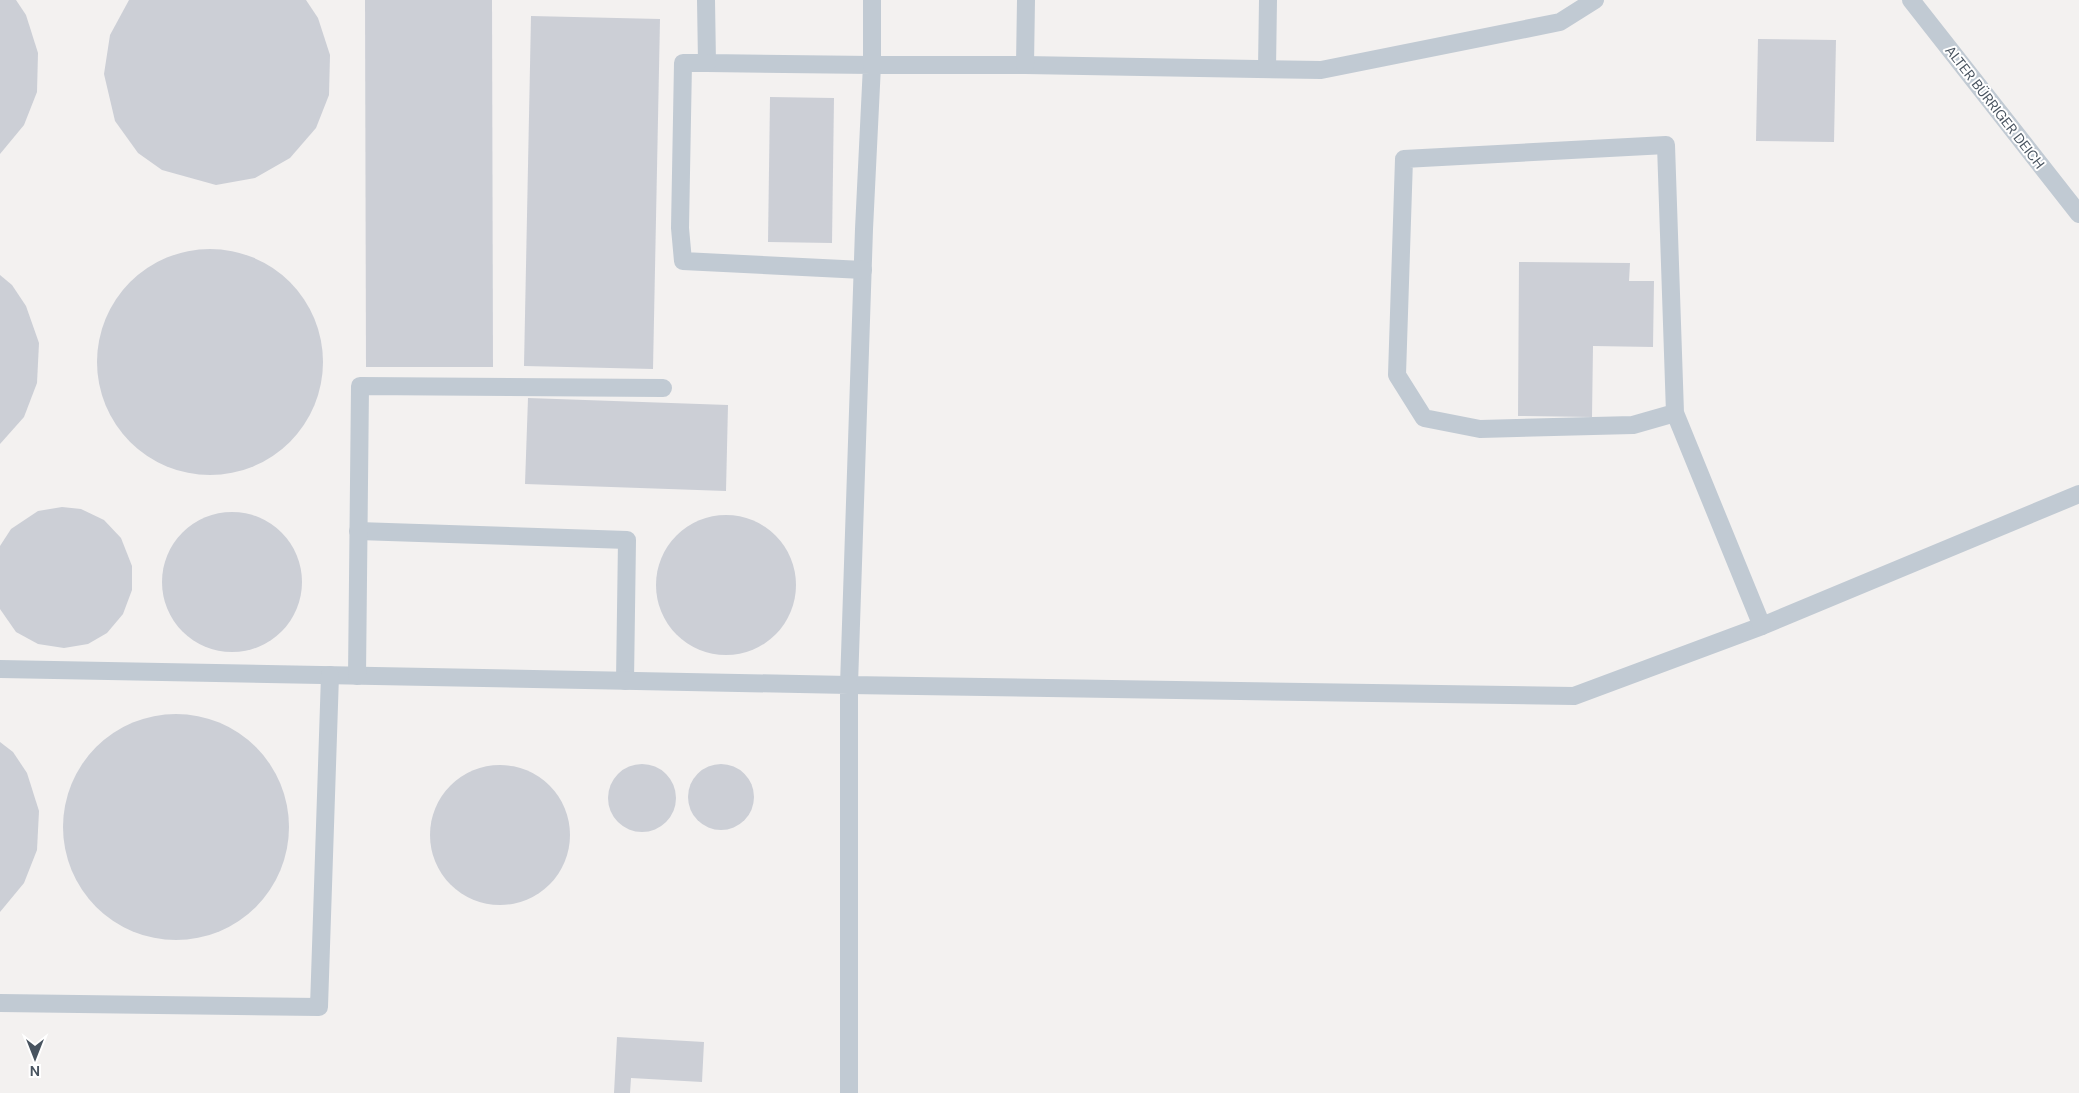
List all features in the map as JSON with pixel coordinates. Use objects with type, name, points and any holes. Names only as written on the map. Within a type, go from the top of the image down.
[{"type":"lane","points":[[706,0],[707,63]]},
{"type":"lane","points":[[849,1093],[850,685],[863,270],[872,65],[872,0]]},
{"type":"lane","points":[[1025,64],[1026,0]]},
{"type":"lane","points":[[1267,69],[1268,0]]},
{"type":"lane","points":[[863,270],[683,261],[680,228],[683,64],[1025,64],[1322,70],[1560,22],[1595,0]]},
{"type":"lane","name":"ALTER BÜRRIGER DEICH","points":[[1911,0],[2079,214]]},
{"type":"lane","points":[[1675,413],[1633,425],[1480,429],[1424,418],[1397,375],[1404,159],[1666,144],[1675,413],[1762,626]]},
{"type":"lane","points":[[357,676],[360,386],[663,388]]},
{"type":"lane","points":[[0,669],[1574,696],[1762,626],[2079,494]]},
{"type":"lane","points":[[358,531],[627,540],[625,681]]},
{"type":"lane","points":[[0,1003],[319,1007],[330,675]]},
{"type":"building","points":[[0,0],[16,0],[26,15],[38,53],[37,92],[24,125],[0,154]]},
{"type":"building","points":[[129,0],[306,0],[318,18],[330,55],[329,95],[316,128],[290,158],[255,178],[216,185],[162,170],[138,153],[115,121],[104,74],[110,35]]},
{"type":"building","points":[[365,0],[492,0],[493,367],[366,367]]},
{"type":"building","points":[[531,16],[660,19],[653,369],[524,366]]},
{"type":"building","points":[[1758,39],[1836,40],[1834,142],[1756,141]]},
{"type":"building","points":[[770,97],[834,98],[832,243],[768,242]]},
{"type":"building","points":[[210,249],[243,254],[253,258],[273,268],[290,282],[304,299],[314,319],[318,329],[323,362],[318,395],[314,405],[304,425],[290,442],[273,456],[253,466],[243,470],[210,475],[177,470],[167,466],[147,456],[130,442],[116,425],[106,405],[102,395],[97,362],[102,329],[106,319],[116,299],[130,282],[147,268],[167,258],[177,254]]},
{"type":"building","points":[[1519,262],[1630,263],[1629,281],[1654,281],[1653,347],[1593,346],[1592,417],[1518,416]]},
{"type":"building","points":[[0,275],[12,285],[26,306],[39,343],[37,383],[24,417],[0,444]]},
{"type":"building","points":[[528,398],[728,405],[726,491],[525,484]]},
{"type":"building","points":[[62,507],[81,509],[104,520],[121,538],[132,566],[132,590],[123,614],[107,633],[88,644],[64,648],[38,644],[16,632],[0,609],[0,546],[11,529],[38,511]]},
{"type":"building","points":[[232,512],[246,513],[259,517],[281,533],[297,555],[301,568],[301,596],[297,609],[281,631],[259,647],[246,651],[232,652],[218,651],[205,647],[183,631],[167,609],[163,596],[162,582],[163,568],[167,555],[183,533],[205,517],[218,513]]},
{"type":"building","points":[[726,515],[740,516],[753,520],[776,535],[791,558],[795,571],[795,599],[791,612],[776,635],[753,650],[740,654],[726,655],[712,654],[699,650],[676,635],[661,612],[657,599],[656,585],[657,571],[661,558],[676,535],[699,520],[712,516]]},
{"type":"building","points":[[176,714],[209,719],[219,723],[239,733],[256,747],[270,764],[280,784],[284,794],[289,827],[284,860],[280,870],[270,890],[256,907],[239,921],[219,931],[209,935],[176,940],[143,935],[133,931],[113,921],[96,907],[82,890],[72,870],[68,860],[63,827],[68,794],[72,784],[82,764],[96,747],[113,733],[133,723],[143,719]]},
{"type":"building","points":[[0,742],[13,752],[27,773],[39,811],[37,850],[24,883],[0,912]]},
{"type":"building","points":[[642,764],[655,767],[666,774],[673,785],[676,798],[673,811],[666,822],[655,829],[642,832],[629,829],[618,822],[611,811],[608,798],[611,785],[618,774],[629,767]]},
{"type":"building","points":[[715,764],[727,764],[739,769],[749,779],[754,791],[752,810],[739,825],[727,830],[715,830],[703,825],[693,815],[688,803],[688,791],[693,779],[703,769]]},
{"type":"building","points":[[500,765],[514,766],[527,770],[549,786],[565,808],[569,821],[569,849],[565,862],[549,884],[527,900],[514,904],[500,905],[486,904],[473,900],[451,884],[435,862],[431,849],[430,835],[431,821],[435,808],[451,786],[473,770],[486,766]]},
{"type":"building","points":[[617,1037],[704,1042],[702,1082],[631,1078],[630,1093],[614,1093]]}]
